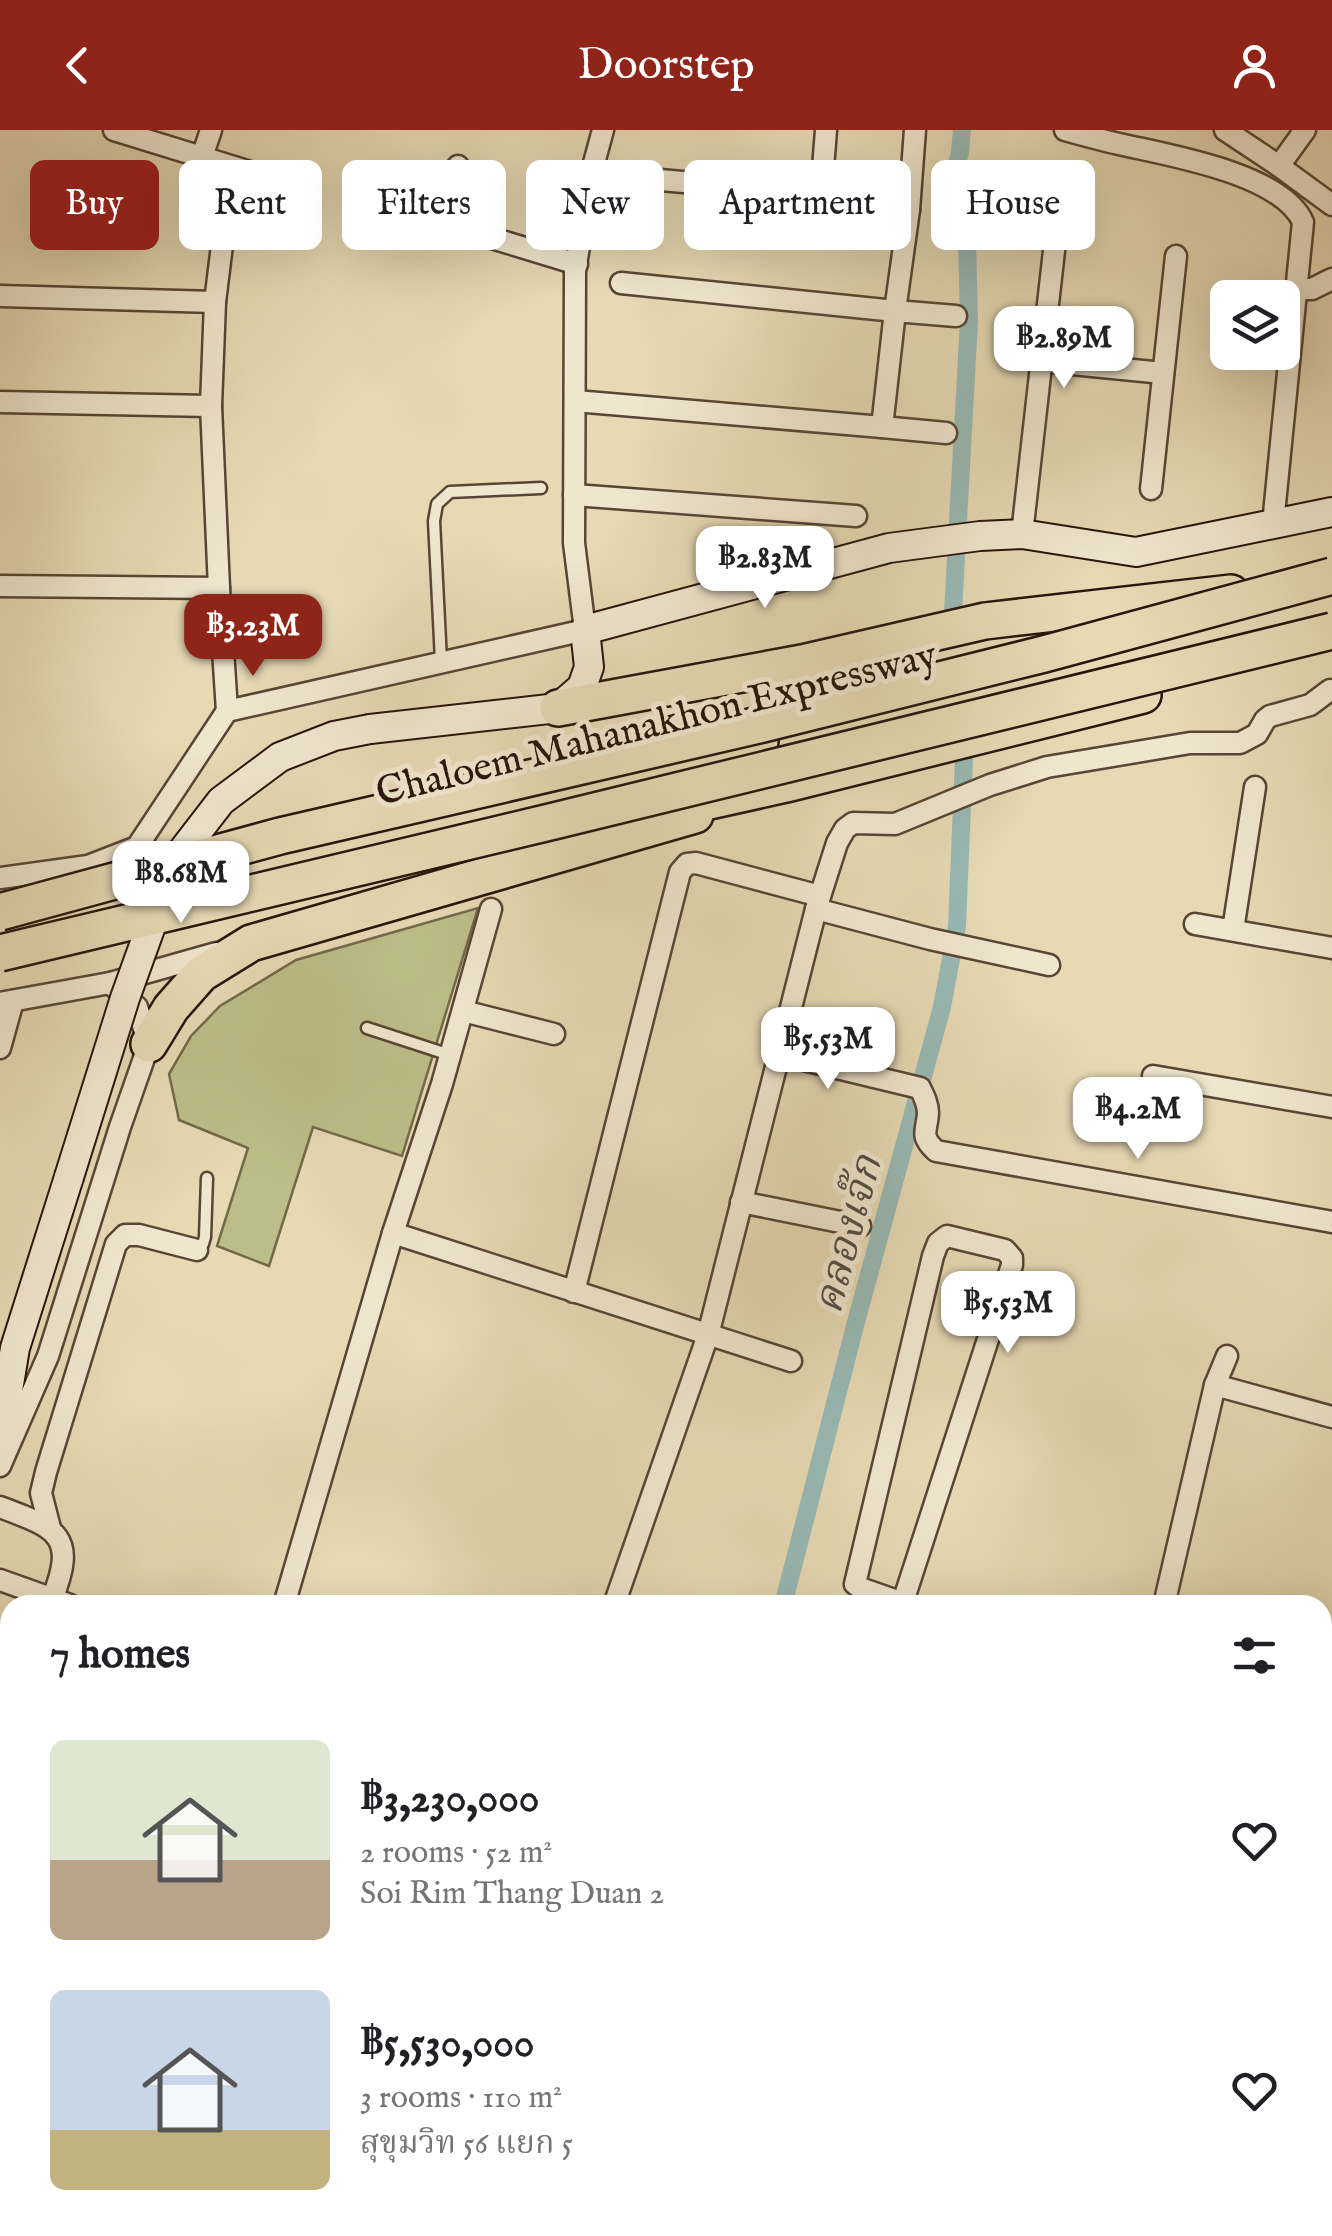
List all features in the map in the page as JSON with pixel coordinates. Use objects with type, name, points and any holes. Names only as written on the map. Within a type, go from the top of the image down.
[{"type":"highway","points":[[558,708],[802,663],[985,621],[1332,579]]},
{"type":"highway","points":[[0,912],[280,836],[763,724],[1332,579]]},
{"type":"highway","name":"Chaloem Mahanakhon Expressway","points":[[0,933],[658,768],[1332,591]]},
{"type":"highway","points":[[0,953],[1332,631]]},
{"type":"highway","name":"Chaloem Mahanakhon Expressway","points":[[0,968],[786,784],[1332,644]]},
{"type":"highway","points":[[149,1044],[171,1008],[201,974],[251,943],[680,820],[786,784]]},
{"type":"street","points":[[114,130],[212,160]]},
{"type":"street","points":[[202,157],[211,130]]},
{"type":"street","points":[[594,160],[603,130]]},
{"type":"street","points":[[824,160],[826,130]]},
{"type":"street","points":[[911,183],[915,130]]},
{"type":"street","points":[[1065,130],[1200,161],[1257,184],[1289,203],[1303,222],[1297,280]]},
{"type":"street","points":[[1225,130],[1332,208],[1303,222]]},
{"type":"street","points":[[1279,166],[1305,130]]},
{"type":"street","points":[[506,242],[576,264]]},
{"type":"street","points":[[0,878],[88,866],[136,847],[227,710],[212,406],[221,250]]},
{"type":"street","points":[[0,1439],[15,1348],[126,998],[174,862],[221,801],[280,757],[334,736],[558,708],[582,687],[589,667],[574,544],[578,250]]},
{"type":"street","points":[[882,427],[903,250]]},
{"type":"street","points":[[1022,534],[1054,250]]},
{"type":"street","points":[[1151,489],[1176,256]]},
{"type":"street","points":[[1300,289],[1330,282]]},
{"type":"street","points":[[621,283],[956,316]]},
{"type":"street","points":[[0,296],[215,302]]},
{"type":"street","points":[[1042,361],[1163,373]]},
{"type":"street","points":[[1273,524],[1288,370]]},
{"type":"street","points":[[575,401],[946,434]]},
{"type":"street","points":[[0,402],[212,406]]},
{"type":"street","points":[[574,496],[856,516]]},
{"type":"street","points":[[227,710],[585,630],[889,548],[1022,534],[1136,552],[1332,512]]},
{"type":"street","points":[[0,586],[218,588]]},
{"type":"street","points":[[617,1595],[708,1334],[818,902],[845,829],[854,823],[895,824],[990,785],[1047,768],[1190,743],[1240,742],[1258,734],[1270,716],[1310,705],[1330,690]]},
{"type":"street","points":[[1233,930],[1254,787]]},
{"type":"street","points":[[574,1292],[680,872],[687,864],[696,863],[930,938],[1049,965]]},
{"type":"street","points":[[287,1595],[491,909]]},
{"type":"street","points":[[1194,924],[1332,948]]},
{"type":"street","points":[[0,1048],[6,1002],[110,983],[251,943]]},
{"type":"street","points":[[0,1466],[48,1356],[149,1044],[138,1006],[110,983]]},
{"type":"street","points":[[463,1011],[554,1034]]},
{"type":"street","points":[[779,1054],[920,1088],[928,1113],[924,1135],[936,1151],[1332,1222]]},
{"type":"street","points":[[1153,1076],[1332,1107]]},
{"type":"street","points":[[741,1202],[860,1226]]},
{"type":"street","points":[[392,1233],[791,1361]]},
{"type":"street","points":[[61,1595],[64,1558],[60,1541],[50,1528],[42,1493],[116,1244],[125,1235],[138,1235],[197,1250]]},
{"type":"street","points":[[878,1595],[856,1584],[933,1256],[938,1242],[948,1236],[1005,1250],[1012,1265],[905,1595]]},
{"type":"street","points":[[1166,1595],[1215,1385],[1226,1356]]},
{"type":"street","points":[[1215,1385],[1332,1417]]},
{"type":"street","points":[[0,1507],[50,1528]]},
{"type":"street","points":[[0,1580],[42,1595]]},
{"type":"lane","points":[[441,661],[434,521],[437,504],[450,492],[542,488]]},
{"type":"lane","points":[[367,1028],[450,1055]]},
{"type":"lane","points":[[197,1250],[206,1236],[207,1178]]},
{"type":"green space","points":[[478,908],[402,1156],[313,1127],[269,1266],[217,1246],[248,1148],[179,1120],[169,1074],[191,1036],[220,1006],[296,960]]},
{"type":"waterway","name":"คลองเจ๊ก","points":[[953,612],[969,321],[967,237],[950,189],[962,130]]},
{"type":"waterway","name":"คลองเจ๊ก","points":[[786,1595],[942,1007],[957,926],[964,758]]}]
